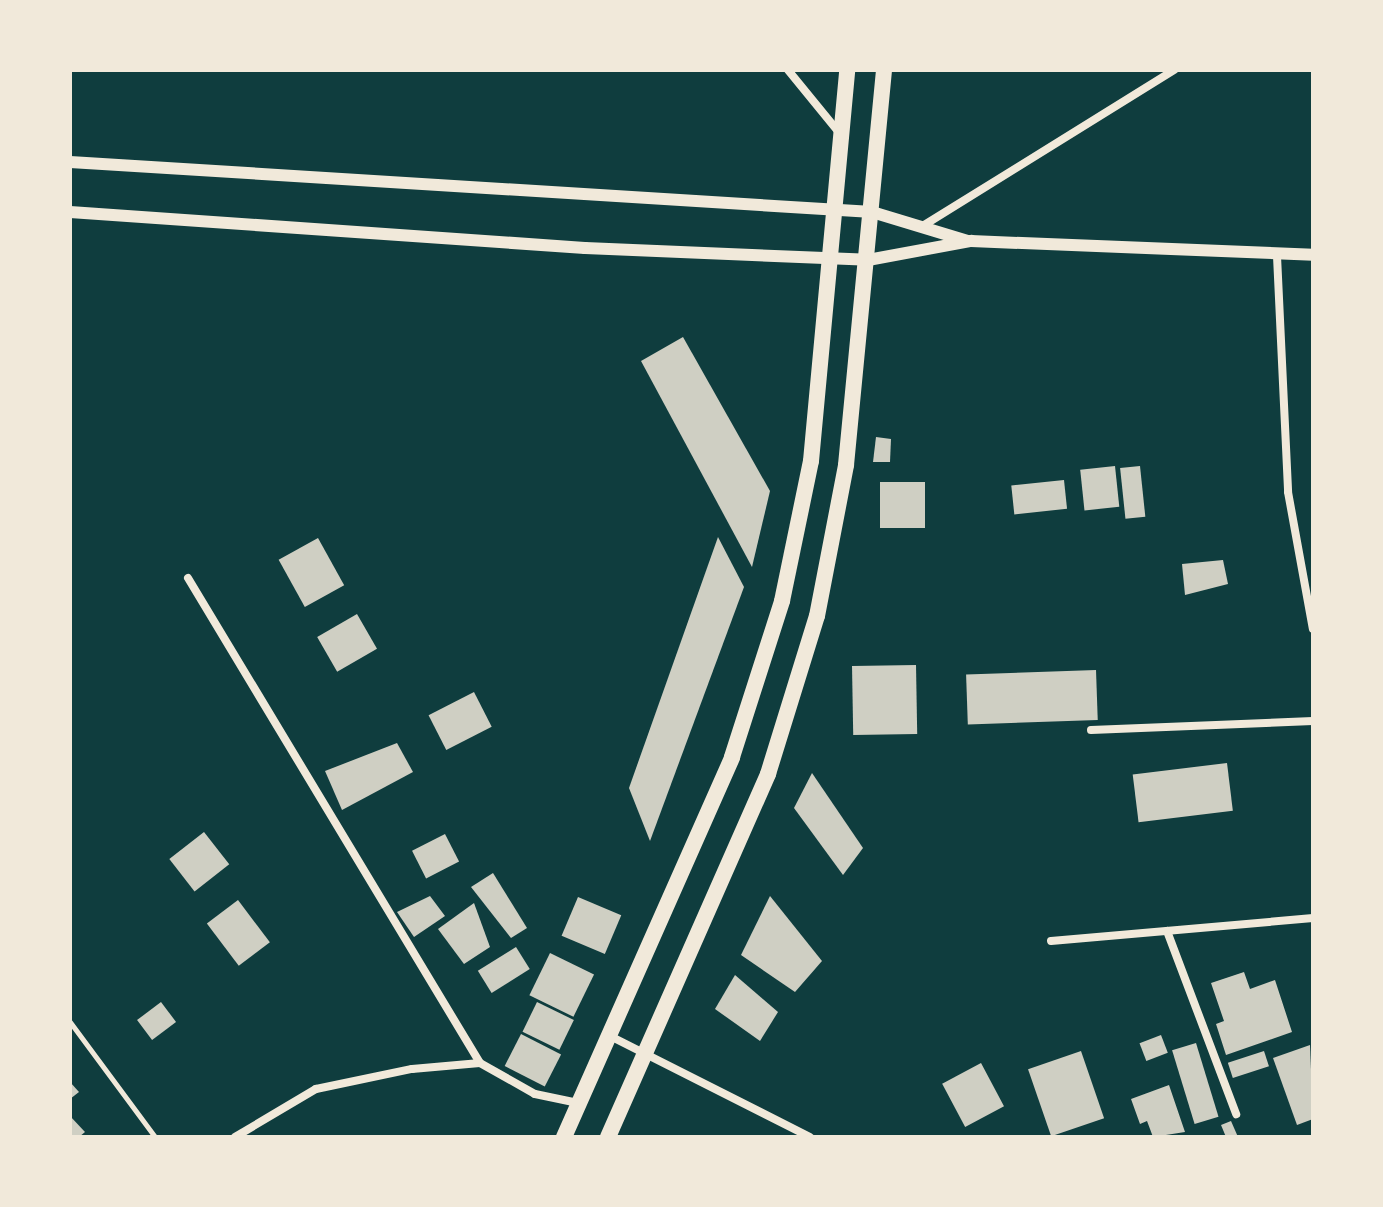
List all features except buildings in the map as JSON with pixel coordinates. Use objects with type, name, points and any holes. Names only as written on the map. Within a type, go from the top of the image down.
[{"type":"main road","points":[[564,1137],[732,757],[782,601],[811,461],[847,70]]},
{"type":"main road","points":[[608,1137],[768,774],[817,616],[846,465],[884,70]]},
{"type":"street","points":[[788,70],[841,135]]},
{"type":"street","points":[[921,227],[1174,70]]},
{"type":"street","points":[[70,162],[872,212],[971,241],[1277,256],[1313,255]]},
{"type":"street","points":[[70,212],[585,248],[868,260],[971,241]]},
{"type":"street","points":[[1277,256],[1288,492],[1313,629]]},
{"type":"street","points":[[188,578],[480,1063],[535,1094],[579,1104]]},
{"type":"street","points":[[1091,730],[1313,721]]},
{"type":"street","points":[[1051,941],[1313,918]]},
{"type":"street","points":[[1167,931],[1236,1114]]},
{"type":"street","points":[[610,1036],[810,1137]]},
{"type":"street","points":[[235,1137],[316,1089],[379,1073],[480,1063]]},
{"type":"lane","points":[[70,1022],[155,1137]]}]
